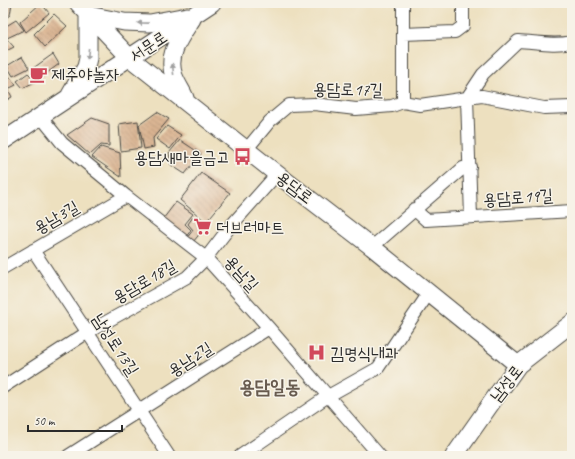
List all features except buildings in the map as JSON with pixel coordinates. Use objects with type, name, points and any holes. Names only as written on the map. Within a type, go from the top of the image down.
[{"type":"main road","name":"서문로","points":[[3,141],[212,3]]},
{"type":"main road","points":[[68,99],[86,67],[89,48],[83,9],[124,22],[150,23],[195,14]]},
{"type":"main road","name":"용담로","points":[[83,9],[130,58],[372,247],[518,365]]},
{"type":"main road","points":[[188,104],[182,89],[174,77],[172,69],[172,56],[175,45],[195,14]]},
{"type":"main road","name":"남성로","points":[[454,456],[518,365],[572,323]]},
{"type":"street","points":[[403,3],[403,102]]},
{"type":"street","points":[[403,34],[455,32],[463,26],[463,3]]},
{"type":"street","points":[[470,217],[470,167],[467,98],[483,74],[518,42],[560,45],[572,42]]},
{"type":"street","name":"용담로17길","points":[[246,150],[270,121],[288,105],[314,104],[356,109],[392,106],[403,102],[420,105],[482,96],[544,108],[572,107]]},
{"type":"street","name":"용남길","points":[[41,117],[62,143],[126,196],[206,258],[380,456]]},
{"type":"street","points":[[372,247],[463,168],[470,167]]},
{"type":"street","name":"용담로18길","points":[[3,387],[88,332],[187,277],[206,258],[229,228],[277,174]]},
{"type":"street","name":"용남3길","points":[[3,268],[126,196]]},
{"type":"street","name":"용담로19길","points":[[414,209],[426,220],[570,211]]},
{"type":"street","name":"남성로13길","points":[[33,250],[169,456]]},
{"type":"street","points":[[240,456],[328,396],[378,368],[429,293]]},
{"type":"street","name":"용남2길","points":[[68,456],[140,412],[269,328]]},
{"type":"place","name":"제주야놀자","points":[[38,74]]},
{"type":"place","name":"용담새마을금고","points":[[243,157]]},
{"type":"place","name":"더브러마트","points":[[203,227]]},
{"type":"place","name":"김명식내과","points":[[317,353]]},
{"type":"district","name":"용담일동","points":[[270,386]]}]
